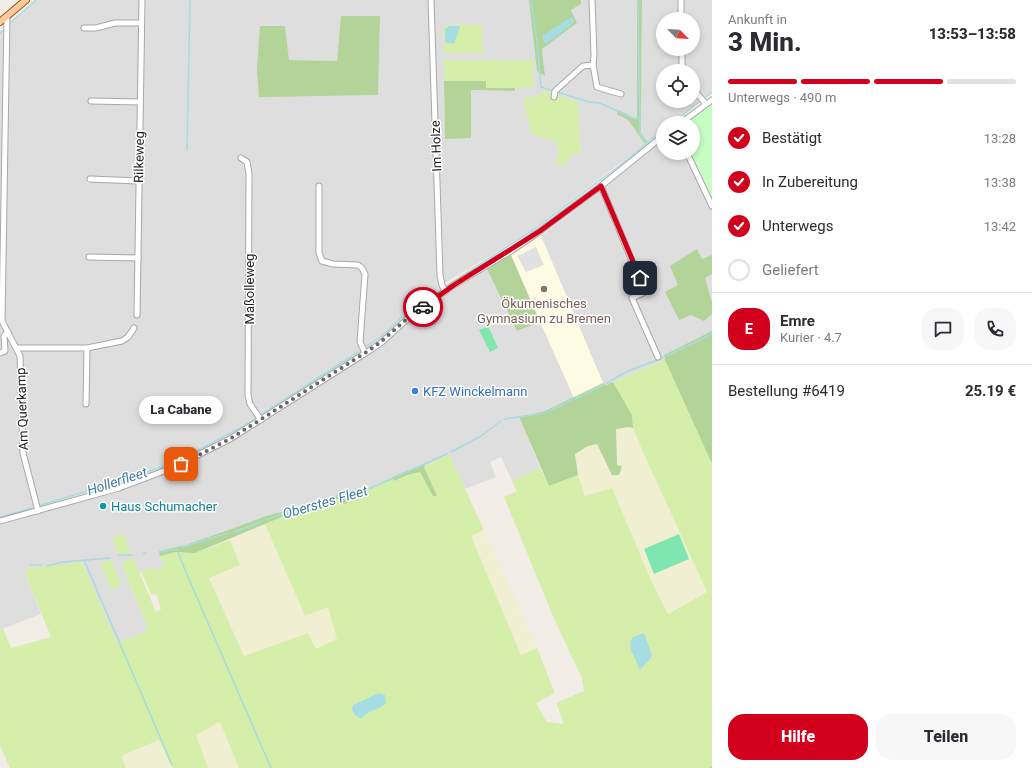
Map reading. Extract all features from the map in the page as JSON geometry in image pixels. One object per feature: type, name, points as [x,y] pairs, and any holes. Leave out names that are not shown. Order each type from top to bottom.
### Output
[{"type":"main road","points":[[0,22],[26,0]]},
{"type":"street","name":"Rilkeweg","points":[[137,314],[142,0]]},
{"type":"street","name":"Im Holze","points":[[431,0],[440,275],[444,288]]},
{"type":"street","points":[[592,0],[593,65],[597,87],[621,94]]},
{"type":"street","points":[[681,0],[682,12]]},
{"type":"street","name":"Am Querkamp","points":[[7,16],[2,321],[20,356],[23,453],[38,511]]},
{"type":"street","points":[[84,28],[96,28],[116,23],[141,23]]},
{"type":"street","points":[[554,97],[555,91],[583,66],[593,65]]},
{"type":"street","points":[[700,97],[706,104]]},
{"type":"street","points":[[690,116],[712,100]]},
{"type":"street","points":[[91,101],[140,102]]},
{"type":"street","points":[[0,521],[119,488],[172,468],[216,447],[261,420],[382,342],[444,288],[540,231],[601,186],[656,142]]},
{"type":"street","name":"Maßolleweg","points":[[242,158],[247,162],[249,174],[248,395],[250,404],[261,420]]},
{"type":"street","points":[[690,160],[712,206]]},
{"type":"street","points":[[90,179],[139,181]]},
{"type":"street","points":[[319,186],[319,253],[322,261],[333,264],[358,265],[362,268],[365,274],[360,342],[365,353]]},
{"type":"street","points":[[601,186],[645,292],[632,298],[658,357]]},
{"type":"street","points":[[89,257],[138,258]]},
{"type":"street","points":[[17,348],[87,348],[122,341],[128,337],[134,328]]},
{"type":"street","name":"Am Querkamp","points":[[0,353],[5,350],[4,336],[8,332]]},
{"type":"street","points":[[86,404],[87,348]]},
{"type":"shaded area","points":[[37,0],[529,0],[535,53],[545,76],[542,49],[577,23],[571,10],[581,4],[581,0],[637,0],[637,117],[635,118],[618,110],[628,120],[645,144],[537,226],[445,283],[450,292],[487,269],[517,331],[540,322],[574,398],[545,411],[519,417],[540,468],[512,481],[501,457],[490,462],[496,477],[465,489],[448,454],[426,466],[422,464],[363,491],[353,490],[301,507],[266,516],[185,545],[159,551],[165,566],[154,571],[152,567],[140,573],[133,558],[121,563],[148,628],[145,632],[117,643],[82,563],[29,568],[25,573],[41,614],[0,630],[0,32]],"holes":[[[285,26],[289,60],[337,61],[257,70]],[[444,61],[533,88],[515,88],[515,91],[470,90],[445,139]],[[542,94],[579,133],[581,152],[571,155],[559,153],[556,141],[523,100]]]},
{"type":"shaded area","points":[[642,0],[712,0],[712,92],[700,101],[700,64],[656,64],[656,108],[691,108],[681,116],[656,116],[656,136],[648,142],[641,133]]},
{"type":"shaded area","points":[[656,146],[656,160],[692,160],[712,199],[712,330],[664,355],[665,360],[606,385],[603,383],[541,236],[607,186]]},
{"type":"shaded area","name":"Ökumenisches Gymnasium zu Bremen","points":[[541,236],[603,383],[574,398],[511,255]]},
{"type":"shaded area","points":[[536,247],[544,265],[526,272],[517,256]]},
{"type":"shaded area","points":[[628,427],[633,428],[707,592],[668,614],[651,580],[612,488],[584,496],[577,469],[575,454],[588,446],[597,444],[612,475],[622,466],[617,465],[616,429]]},
{"type":"shaded area","points":[[265,524],[305,616],[328,606],[337,639],[316,650],[308,633],[244,656],[209,577],[240,565],[230,540]]},
{"type":"shaded area","points":[[484,530],[537,648],[521,655],[470,536]]},
{"type":"shaded area","points":[[220,722],[239,768],[208,768],[196,735]]},
{"type":"shaded area","points":[[159,740],[172,768],[126,768],[122,758],[125,754]]},
{"type":"green space","points":[[529,0],[581,0],[581,4],[571,10],[577,23],[542,49],[545,76],[537,71]]},
{"type":"green space","points":[[637,0],[642,0],[641,133],[648,142],[645,144],[628,120],[617,114],[618,110],[635,118],[637,117]]},
{"type":"green space","points":[[341,16],[380,16],[378,95],[259,97],[257,70],[260,26],[285,26],[289,60],[337,61]]},
{"type":"green space","points":[[443,25],[482,25],[483,53],[444,53]]},
{"type":"green space","points":[[444,60],[533,60],[533,88],[486,88],[486,81],[444,81]]},
{"type":"green space","points":[[444,81],[486,81],[486,88],[515,88],[515,91],[471,90],[471,138],[445,139]]},
{"type":"green space","points":[[543,90],[578,102],[581,153],[571,155],[565,166],[554,163],[559,153],[556,141],[532,135],[523,99],[542,94]]},
{"type":"green space","points":[[712,102],[712,199],[692,160],[700,160],[700,116],[694,116]]},
{"type":"green space","points":[[697,249],[702,259],[712,255],[712,274],[705,278],[712,302],[712,314],[704,321],[691,315],[679,320],[665,292],[678,285],[670,266]]},
{"type":"green space","points":[[511,255],[540,322],[517,331],[487,269]]},
{"type":"green space","points":[[488,326],[498,348],[490,352],[479,330]]},
{"type":"green space","points":[[712,330],[712,464],[664,355]]},
{"type":"green space","points":[[665,360],[712,464],[712,768],[239,768],[220,722],[196,735],[208,768],[172,768],[159,740],[125,754],[122,758],[126,768],[10,768],[0,746],[0,630],[3,628],[11,648],[51,637],[25,573],[29,568],[82,562],[117,643],[145,632],[148,628],[121,563],[133,557],[156,612],[161,609],[156,594],[152,595],[141,572],[153,567],[155,571],[165,566],[160,556],[176,552],[195,553],[230,540],[240,565],[209,578],[244,656],[308,633],[316,649],[337,639],[328,607],[305,616],[265,524],[325,502],[365,495],[363,491],[381,484],[392,477],[394,481],[420,471],[433,496],[437,496],[424,467],[449,454],[484,530],[471,536],[521,655],[537,648],[554,691],[553,694],[536,703],[547,722],[564,724],[556,703],[584,691],[582,678],[555,621],[504,497],[517,491],[512,481],[540,468],[549,486],[578,475],[585,496],[612,488],[651,580],[668,614],[707,592],[643,452],[633,428],[632,415],[613,382]]},
{"type":"green space","points":[[613,382],[632,415],[633,428],[628,427],[616,429],[617,465],[622,466],[619,475],[612,475],[597,444],[588,446],[575,454],[578,475],[549,486],[519,417],[545,411],[603,383],[606,385]]},
{"type":"green space","points":[[423,464],[426,466],[424,467],[437,496],[433,496],[420,472],[407,475],[394,481],[392,477]]},
{"type":"green space","points":[[353,490],[363,491],[365,495],[345,504],[338,499],[316,505],[284,516],[195,553],[176,552],[160,556],[159,551],[185,545],[266,516],[301,507]]},
{"type":"green space","points":[[123,533],[131,553],[118,554],[112,538]]},
{"type":"green space","points":[[679,534],[689,559],[654,574],[644,549]]},
{"type":"green space","points":[[111,560],[121,583],[111,590],[100,563]]},
{"type":"water","points":[[573,16],[574,22],[545,44],[542,36]]},
{"type":"water","points":[[449,26],[460,27],[454,44],[445,42],[445,29]]},
{"type":"water","points":[[644,633],[652,655],[640,670],[631,650],[630,642],[633,637]]},
{"type":"water","points":[[379,693],[385,695],[386,703],[383,706],[362,718],[359,718],[354,714],[352,709],[353,705]]},
{"type":"waterway","points":[[9,24],[36,0]]},
{"type":"waterway","points":[[187,150],[190,0]]},
{"type":"waterway","points":[[531,0],[537,41],[541,87],[589,102],[600,103],[635,119],[639,118]]},
{"type":"waterway","points":[[638,0],[640,134],[647,143]]},
{"type":"waterway","points":[[0,33],[5,29]]},
{"type":"waterway","name":"Hollerfleet","points":[[706,97],[712,92]]},
{"type":"waterway","name":"Hollerfleet","points":[[682,116],[692,108]]},
{"type":"waterway","name":"Hollerfleet","points":[[367,346],[383,335],[408,311],[533,230],[619,166],[656,136]]},
{"type":"waterway","name":"Oberstes Fleet","points":[[662,358],[706,337],[712,332]]},
{"type":"waterway","name":"Hollerfleet","points":[[262,414],[358,352]]},
{"type":"waterway","name":"Oberstes Fleet","points":[[607,383],[626,372],[657,360]]},
{"type":"waterway","name":"Oberstes Fleet","points":[[504,419],[545,413],[603,385]]},
{"type":"waterway","name":"Hollerfleet","points":[[41,505],[127,479],[173,463],[255,419]]},
{"type":"waterway","name":"Oberstes Fleet","points":[[451,452],[481,436],[501,421]]},
{"type":"waterway","name":"Oberstes Fleet","points":[[267,519],[352,491],[362,492],[447,454]]},
{"type":"waterway","name":"Hollerfleet","points":[[0,517],[32,508]]},
{"type":"waterway","name":"Oberstes Fleet","points":[[234,532],[263,521]]},
{"type":"waterway","name":"Oberstes Fleet","points":[[182,547],[228,533]]},
{"type":"waterway","name":"Oberstes Fleet","points":[[160,552],[176,549]]},
{"type":"waterway","points":[[177,549],[271,768]]},
{"type":"waterway","name":"Oberstes Fleet","points":[[119,555],[132,555]]},
{"type":"waterway","name":"Oberstes Fleet","points":[[47,566],[63,562],[110,558]]},
{"type":"waterway","points":[[84,560],[172,765]]},
{"type":"waterway","name":"Oberstes Fleet","points":[[30,565],[41,565]]},
{"type":"way so far","points":[[181,464],[216,447],[265,418],[382,342],[403,322],[423,307]]},
{"type":"place","name":"Ökumenisches Gymnasium zu Bremen","points":[[544,289]]},
{"type":"place","name":"KFZ Winckelmann","points":[[415,391]]},
{"type":"place","name":"La Cabane","points":[[181,464]]},
{"type":"place","name":"Haus Schumacher","points":[[103,506]]},
{"type":"route","points":[[423,307],[454,285],[511,251],[601,186],[640,278]]}]
